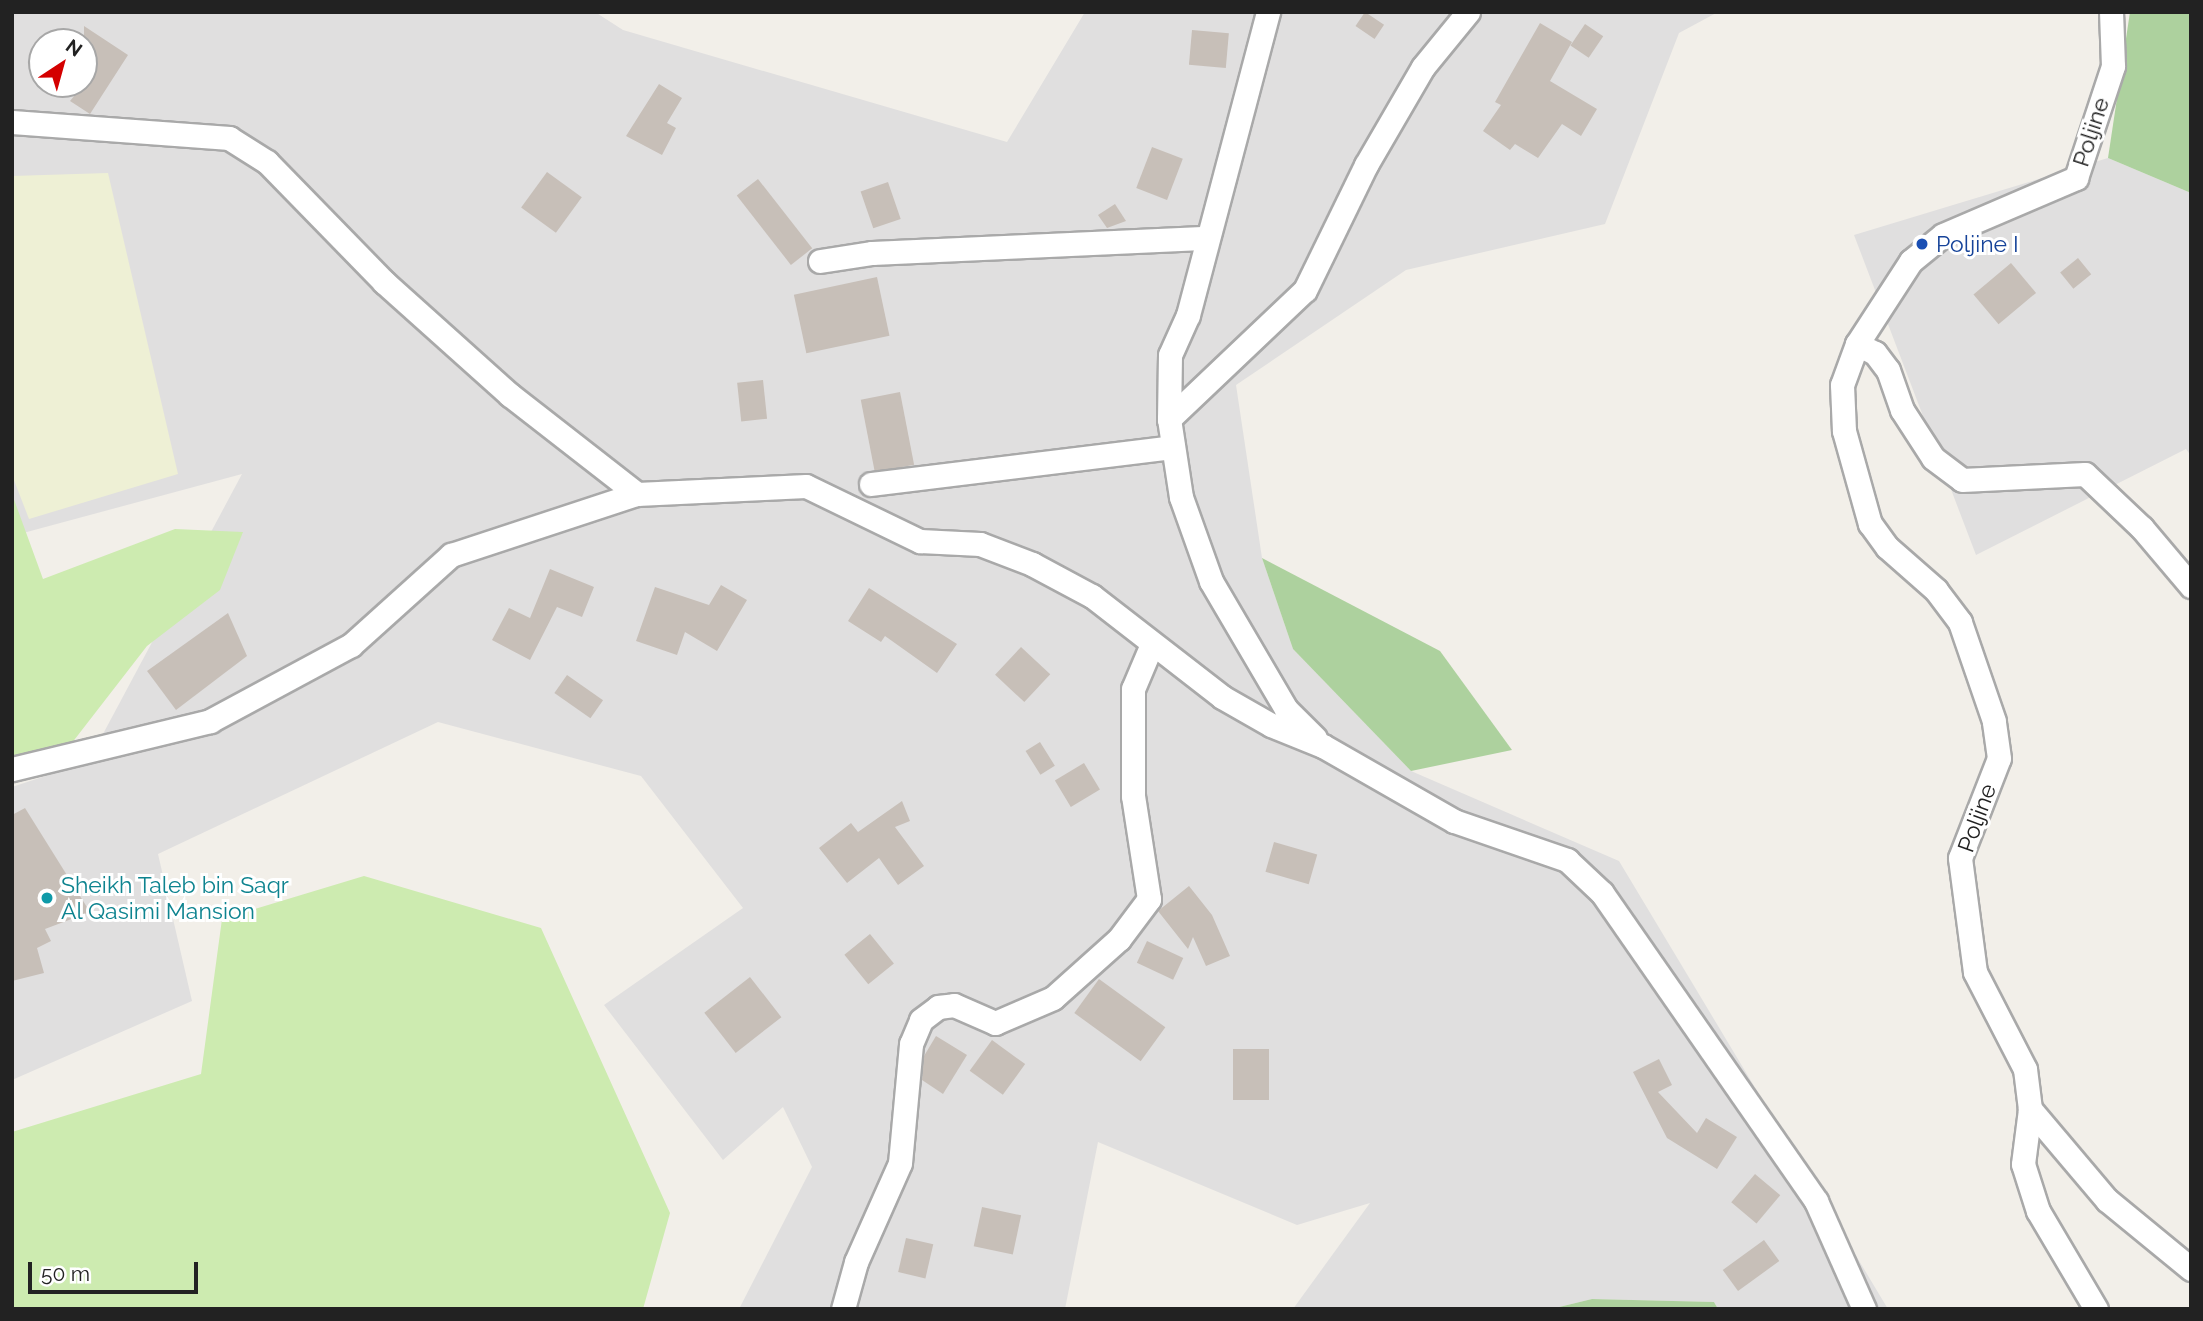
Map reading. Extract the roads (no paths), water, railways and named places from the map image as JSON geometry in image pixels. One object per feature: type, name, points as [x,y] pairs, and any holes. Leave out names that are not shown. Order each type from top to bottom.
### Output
[{"type":"street","points":[[1268,12],[1188,314],[1170,355],[1169,419],[1181,497],[1211,581],[1286,709],[1324,746]]},
{"type":"street","points":[[1169,419],[1305,289],[1372,154],[1423,67],[1468,12]]},
{"type":"street","name":"Poljine","points":[[2096,1309],[2035,1199],[2023,1164],[2030,1109],[2025,1069],[1975,972],[1962,896],[1960,858],[1999,758],[1994,721],[1960,622],[1936,590],[1887,547],[1870,524],[1844,431],[1842,386],[1857,344],[1892,281],[1943,235],[2076,178],[2113,66],[2111,12]]},
{"type":"street","points":[[12,122],[229,138],[267,162],[384,282],[510,395],[637,494]]},
{"type":"street","points":[[820,261],[872,253],[1208,238]]},
{"type":"street","points":[[1857,344],[1875,353],[1888,370],[1902,410],[1933,458],[1962,480],[2085,474],[2142,528],[2191,586]]},
{"type":"street","points":[[871,484],[1173,447]]},
{"type":"street","points":[[12,769],[210,721],[351,645],[451,555],[637,494],[806,486],[920,541],[980,544],[1032,564],[1092,596],[1222,697],[1324,746],[1454,821],[1567,860],[1601,893],[1816,1201],[1864,1309]]},
{"type":"street","points":[[843,1309],[856,1262],[900,1163],[911,1044],[921,1020],[938,1007],[954,1005],[995,1023],[1053,998],[1119,939],[1149,899],[1133,796],[1133,689],[1152,644]]},
{"type":"street","points":[[2030,1109],[2107,1200],[2191,1269]]},
{"type":"place","name":"Poljine I","points":[[1922,244]]},
{"type":"place","name":"Sheikh Taleb bin Saqr Al Qasimi Mansion","points":[[47,898]]}]
